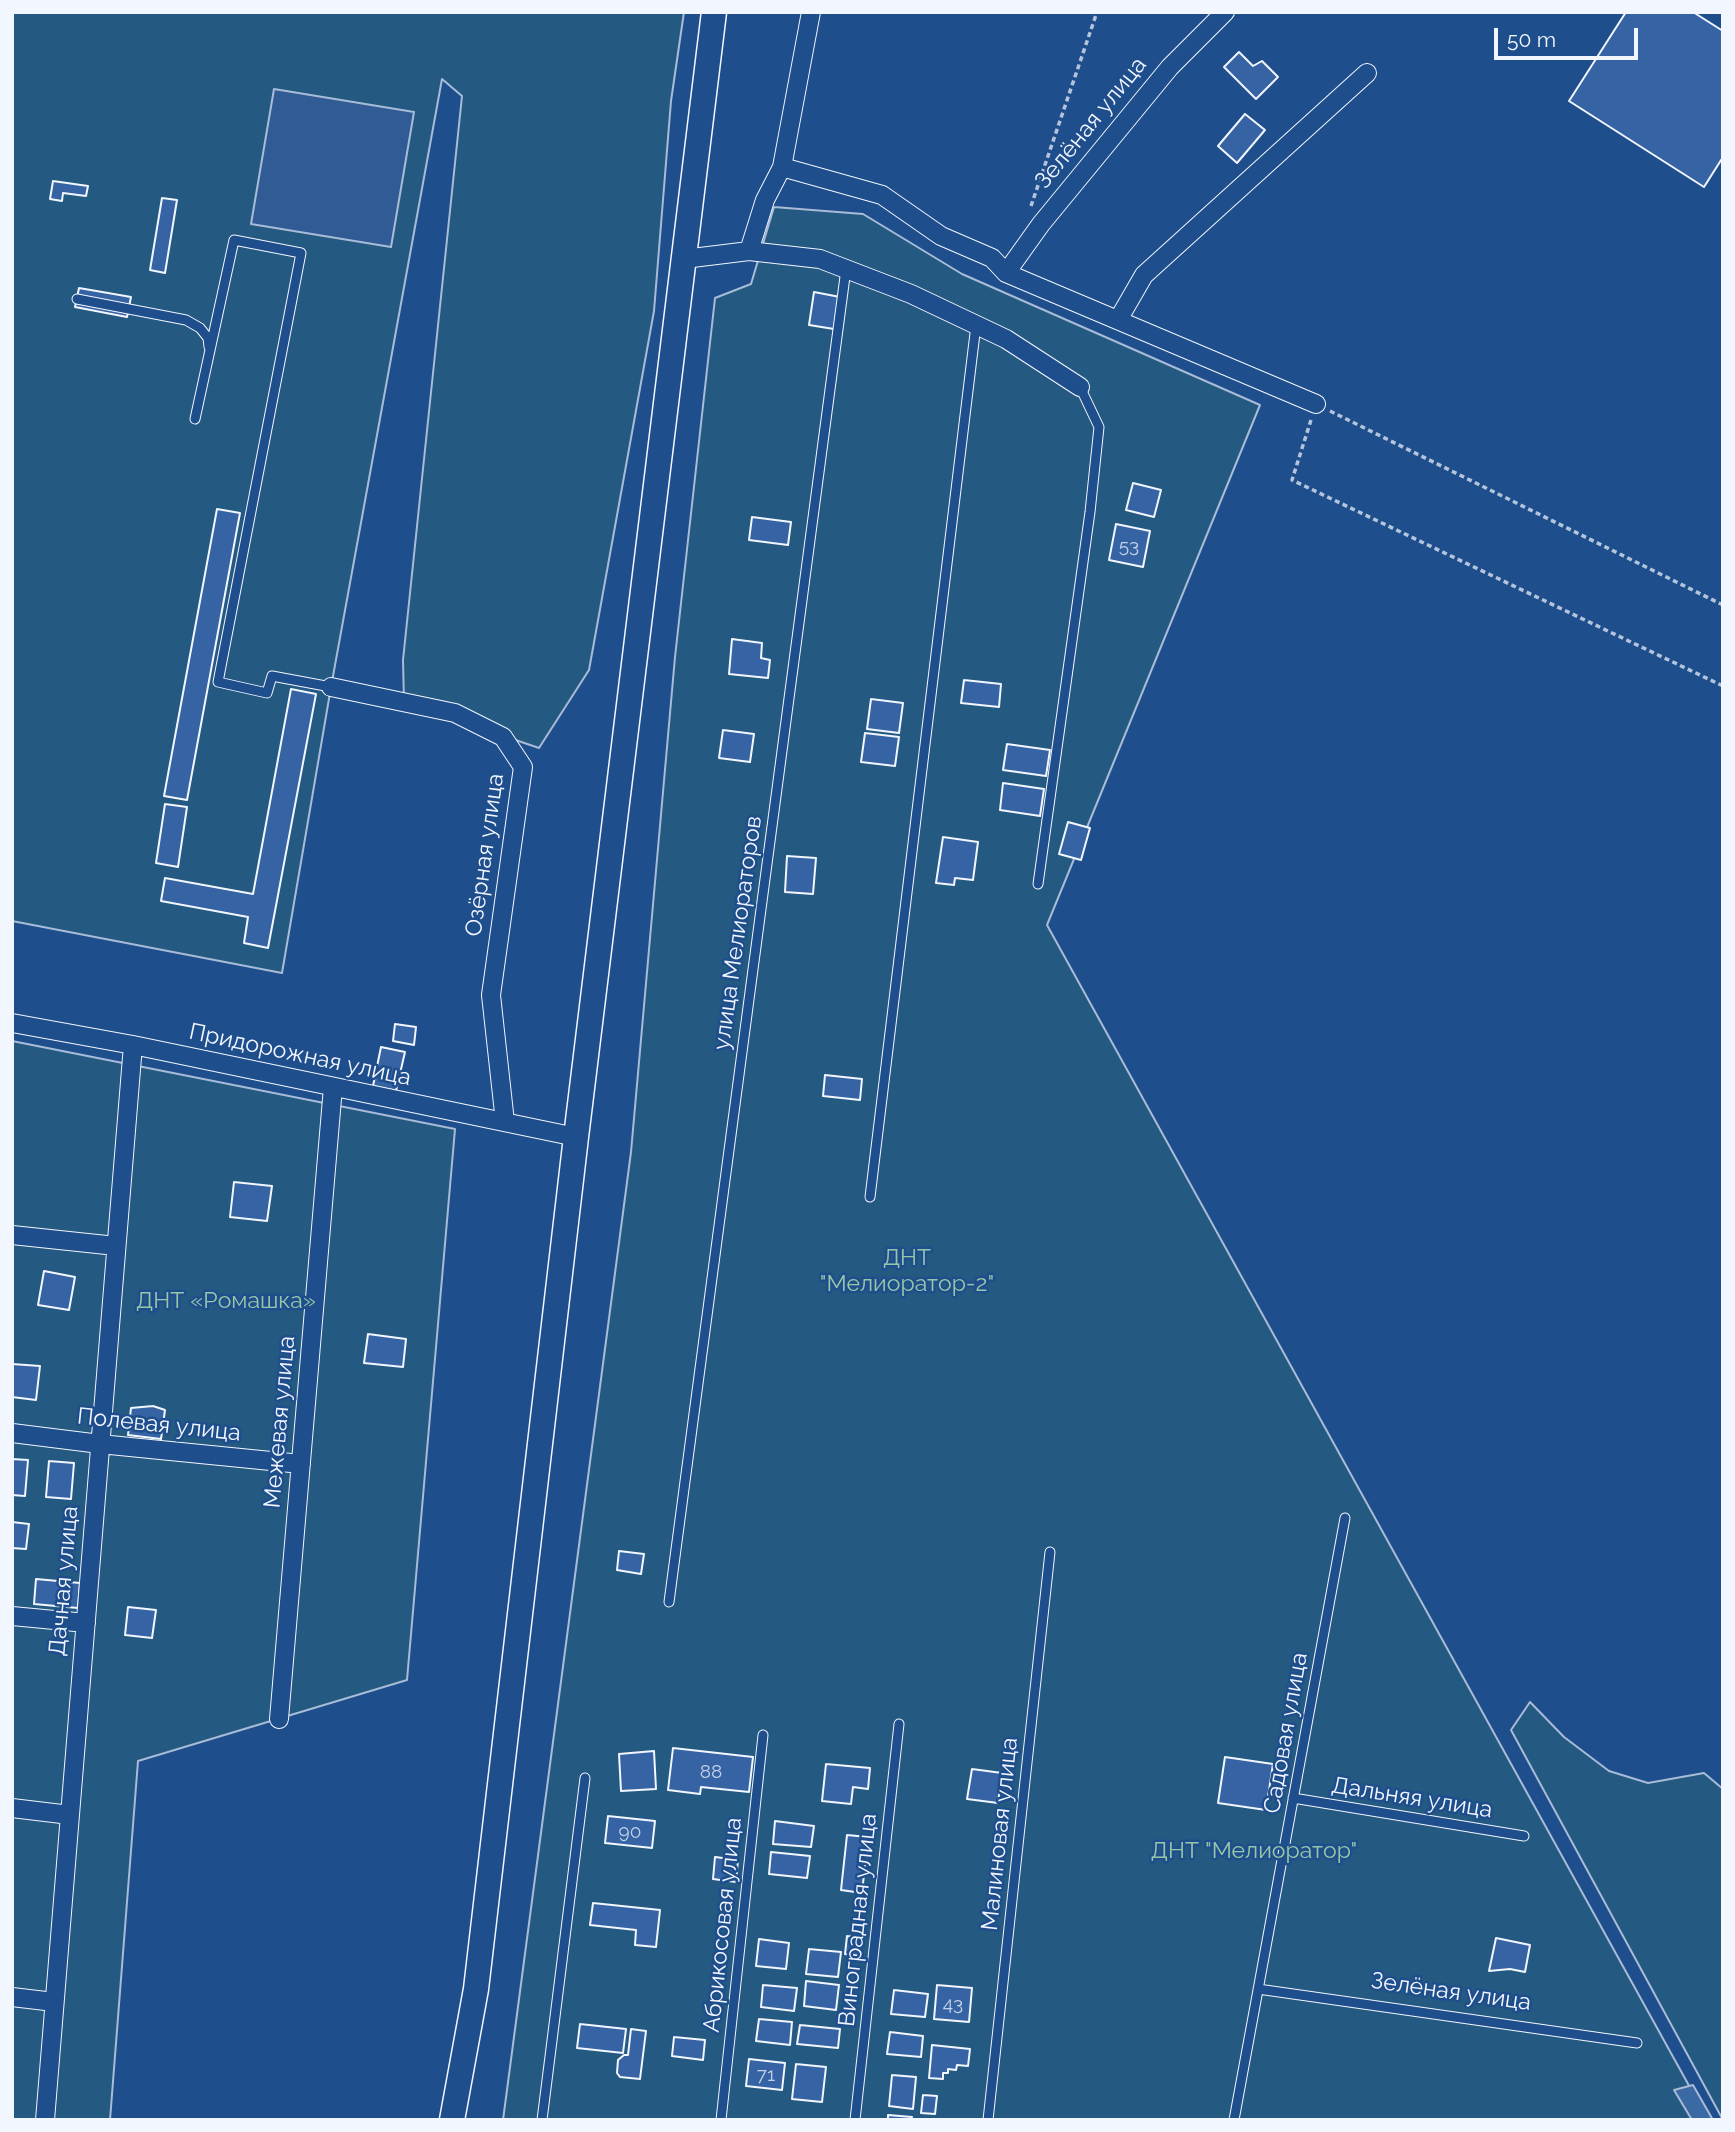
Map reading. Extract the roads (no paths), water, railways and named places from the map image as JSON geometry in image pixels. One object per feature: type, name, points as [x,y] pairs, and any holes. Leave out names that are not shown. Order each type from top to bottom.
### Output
[{"type":"main road","points":[[453,2120],[476,1989],[576,1137],[714,12]]},
{"type":"street","points":[[749,251],[765,200],[782,167],[811,12]]},
{"type":"street","name":"Зелёная улица","points":[[1006,273],[1041,224],[1170,67],[1224,12]]},
{"type":"street","points":[[1118,320],[1144,275],[1367,73]]},
{"type":"street","points":[[782,167],[882,195],[941,236],[992,258],[1006,273],[1316,404]]},
{"type":"street","points":[[684,259],[749,251],[820,259],[911,294],[1006,339],[1080,387]]},
{"type":"street","name":"Озёрная улица","points":[[331,687],[455,713],[503,737],[523,767],[491,995],[505,1122]]},
{"type":"street","name":"Придорожная улица","points":[[12,1023],[133,1045],[576,1137]]},
{"type":"street","name":"Дачная улица","points":[[45,2120],[133,1045]]},
{"type":"street","name":"Межевая улица","points":[[279,1719],[333,1087]]},
{"type":"street","points":[[12,1235],[117,1246]]},
{"type":"street","name":"Полевая улица","points":[[12,1433],[301,1464]]},
{"type":"street","points":[[12,1616],[86,1623]]},
{"type":"street","points":[[12,1808],[70,1815]]},
{"type":"street","points":[[12,1997],[54,2002]]},
{"type":"lane","points":[[195,419],[234,240],[301,253],[218,682],[267,693],[272,676],[331,687]]},
{"type":"lane","name":"улица Мелиораторов","points":[[669,1602],[846,269]]},
{"type":"lane","points":[[77,299],[186,320],[200,328],[208,338],[209,356]]},
{"type":"lane","points":[[870,1197],[976,325]]},
{"type":"lane","points":[[1038,884],[1090,512],[1099,427],[1080,387]]},
{"type":"lane","name":"Садовая улица","points":[[1234,2120],[1345,1518]]},
{"type":"lane","name":"Малиновая улица","points":[[988,2120],[1050,1552]]},
{"type":"lane","name":"Виноградная улица","points":[[855,2120],[899,1724]]},
{"type":"lane","name":"Абрикосовая улица","points":[[722,2120],[763,1735]]},
{"type":"lane","points":[[542,2120],[585,1778]]},
{"type":"lane","name":"Дальняя улица","points":[[1293,1798],[1524,1836]]},
{"type":"lane","name":"Зелёная улица","points":[[1258,1989],[1637,2043]]},
{"type":"park label","name":"ДНТ \"Мелиоратор-2\"","points":[[907,1271]]},
{"type":"park label","name":"ДНТ «Ромашка»","points":[[226,1301]]},
{"type":"park label","name":"ДНТ \"Мелиоратор\"","points":[[1254,1851]]}]
